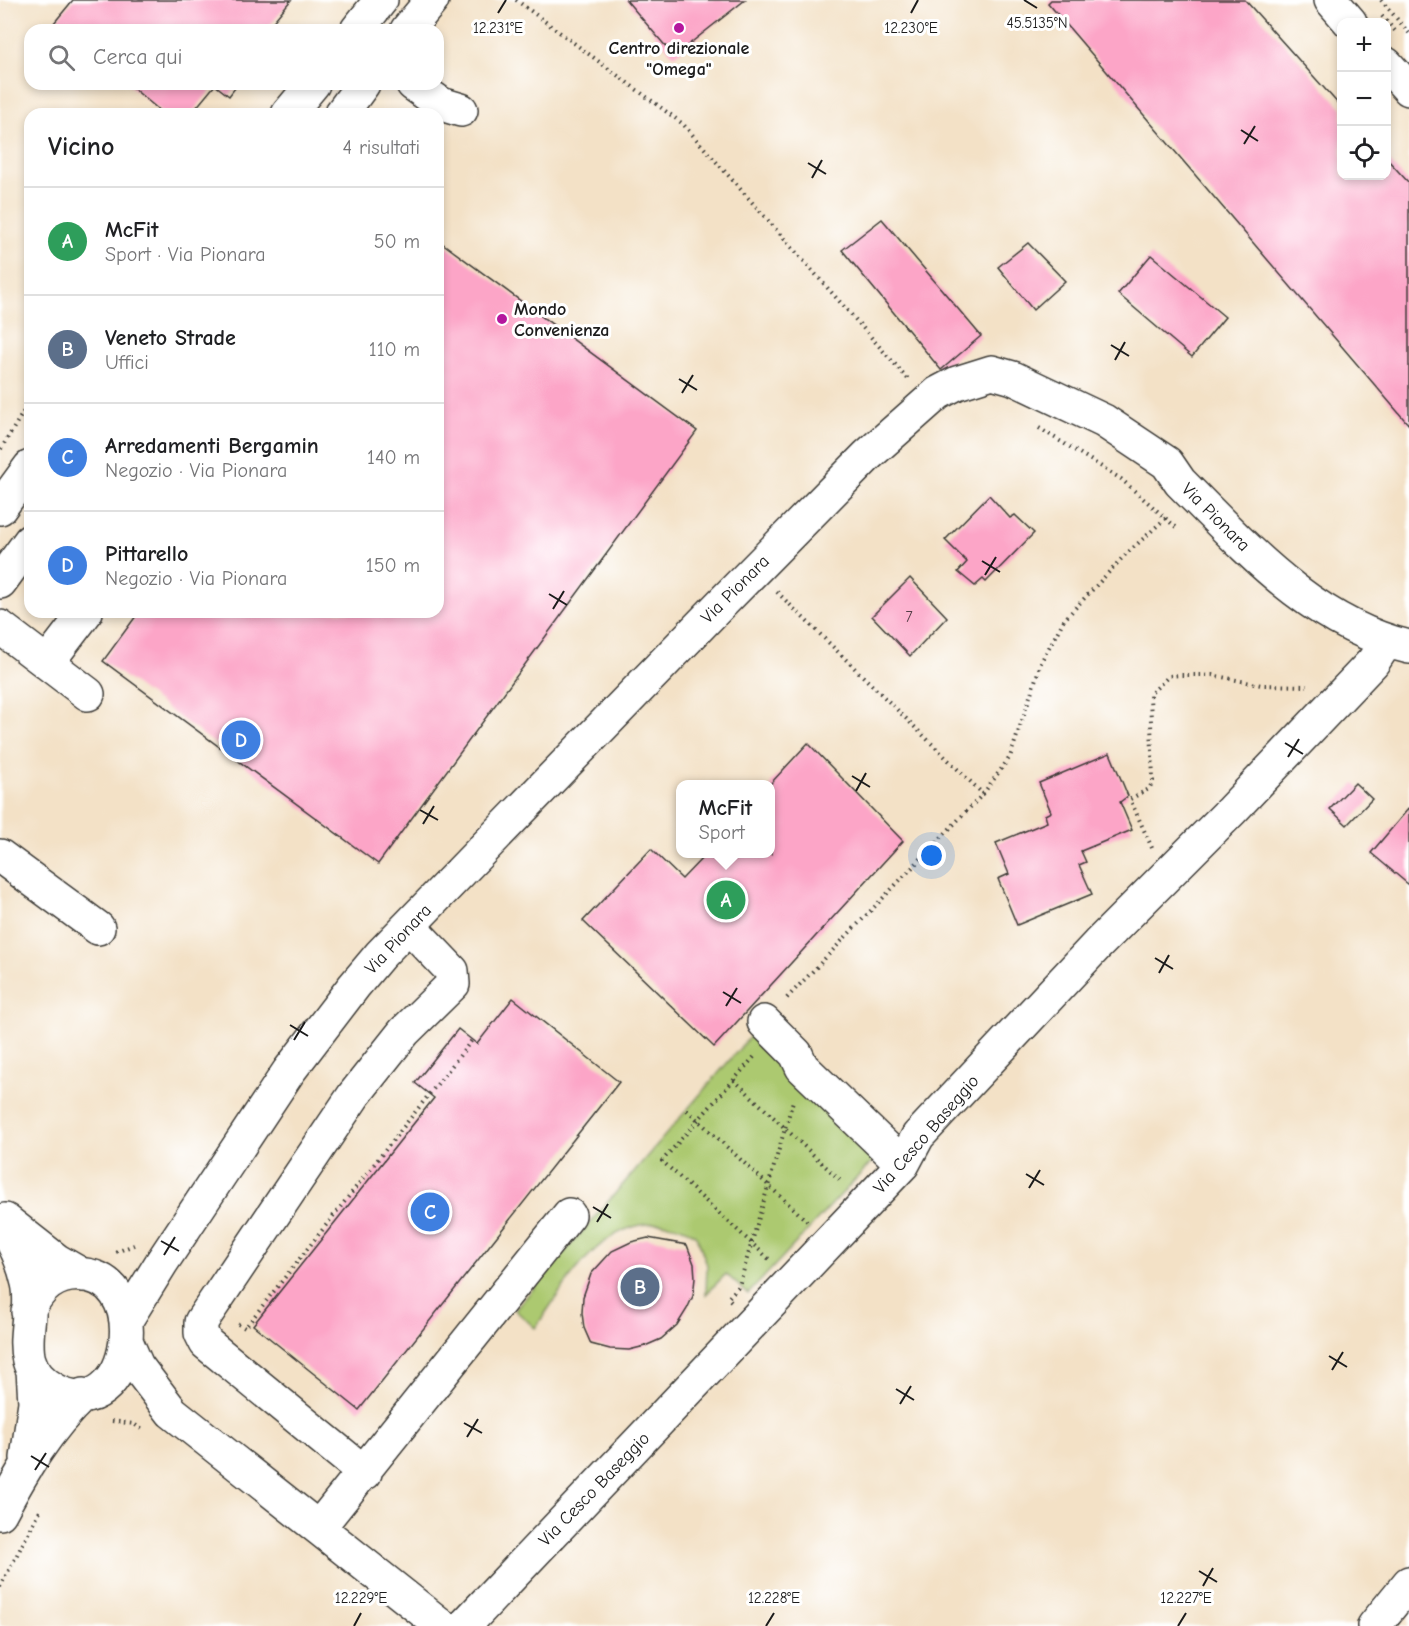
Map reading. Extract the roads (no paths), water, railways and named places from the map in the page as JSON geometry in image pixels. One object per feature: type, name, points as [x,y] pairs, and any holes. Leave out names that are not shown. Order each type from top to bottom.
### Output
[{"type":"street","points":[[362,24],[381,0]]},
{"type":"street","points":[[411,24],[432,0]]},
{"type":"street","points":[[1331,0],[1363,15]]},
{"type":"street","points":[[1394,52],[1409,89]]},
{"type":"street","points":[[293,108],[308,90]]},
{"type":"street","points":[[345,108],[359,90]]},
{"type":"street","points":[[421,90],[441,104],[461,110]]},
{"type":"street","name":"Via Pionara","points":[[126,1331],[183,1230],[289,1071],[354,986],[409,926],[868,455],[929,401],[957,383],[992,372],[1013,378],[1104,421],[1167,463],[1180,482],[1281,579],[1354,627],[1398,645]]},
{"type":"street","points":[[0,508],[24,475]]},
{"type":"street","points":[[0,582],[24,549]]},
{"type":"street","points":[[47,663],[81,618]]},
{"type":"street","points":[[0,627],[88,694]]},
{"type":"street","name":"Via Cesco Baseggio","points":[[464,1626],[903,1164],[918,1136],[1098,944],[1171,872],[1373,662],[1398,645]]},
{"type":"street","points":[[0,856],[98,928]]},
{"type":"street","points":[[365,1473],[206,1343],[201,1333],[201,1322],[354,1095],[405,1032],[453,984],[452,971],[409,926]]},
{"type":"street","points":[[764,1022],[796,1054],[802,1067],[903,1164]]},
{"type":"street","points":[[319,1527],[365,1473],[569,1215]]},
{"type":"street","points":[[0,1219],[62,1264],[104,1284],[119,1298],[137,1366],[162,1424]]},
{"type":"street","points":[[0,1219],[13,1240],[29,1283],[27,1353],[33,1370],[35,1402],[27,1443],[26,1462]]},
{"type":"street","name":"Via Pionara","points":[[88,1277],[108,1281],[134,1275],[158,1258],[183,1230]]},
{"type":"street","points":[[28,1312],[33,1301],[47,1285],[58,1278],[88,1277]]},
{"type":"street","points":[[0,1513],[26,1462],[47,1434],[90,1392],[119,1371],[124,1360],[126,1331]]},
{"type":"street","points":[[33,1370],[47,1385],[58,1391],[90,1392],[162,1424],[319,1527],[442,1626]]},
{"type":"street","points":[[1374,1626],[1409,1583]]},
{"type":"place","name":"Centro direzionale \"Omega\"","points":[[679,28]]},
{"type":"place","name":"Mondo Convenienza","points":[[502,319]]},
{"type":"place","name":"Pittarello","points":[[241,740]]},
{"type":"place","name":"McFit","points":[[726,900]]},
{"type":"place","name":"Arredamenti Bergamin","points":[[430,1212]]},
{"type":"place","name":"Veneto Strade","points":[[640,1287]]}]
